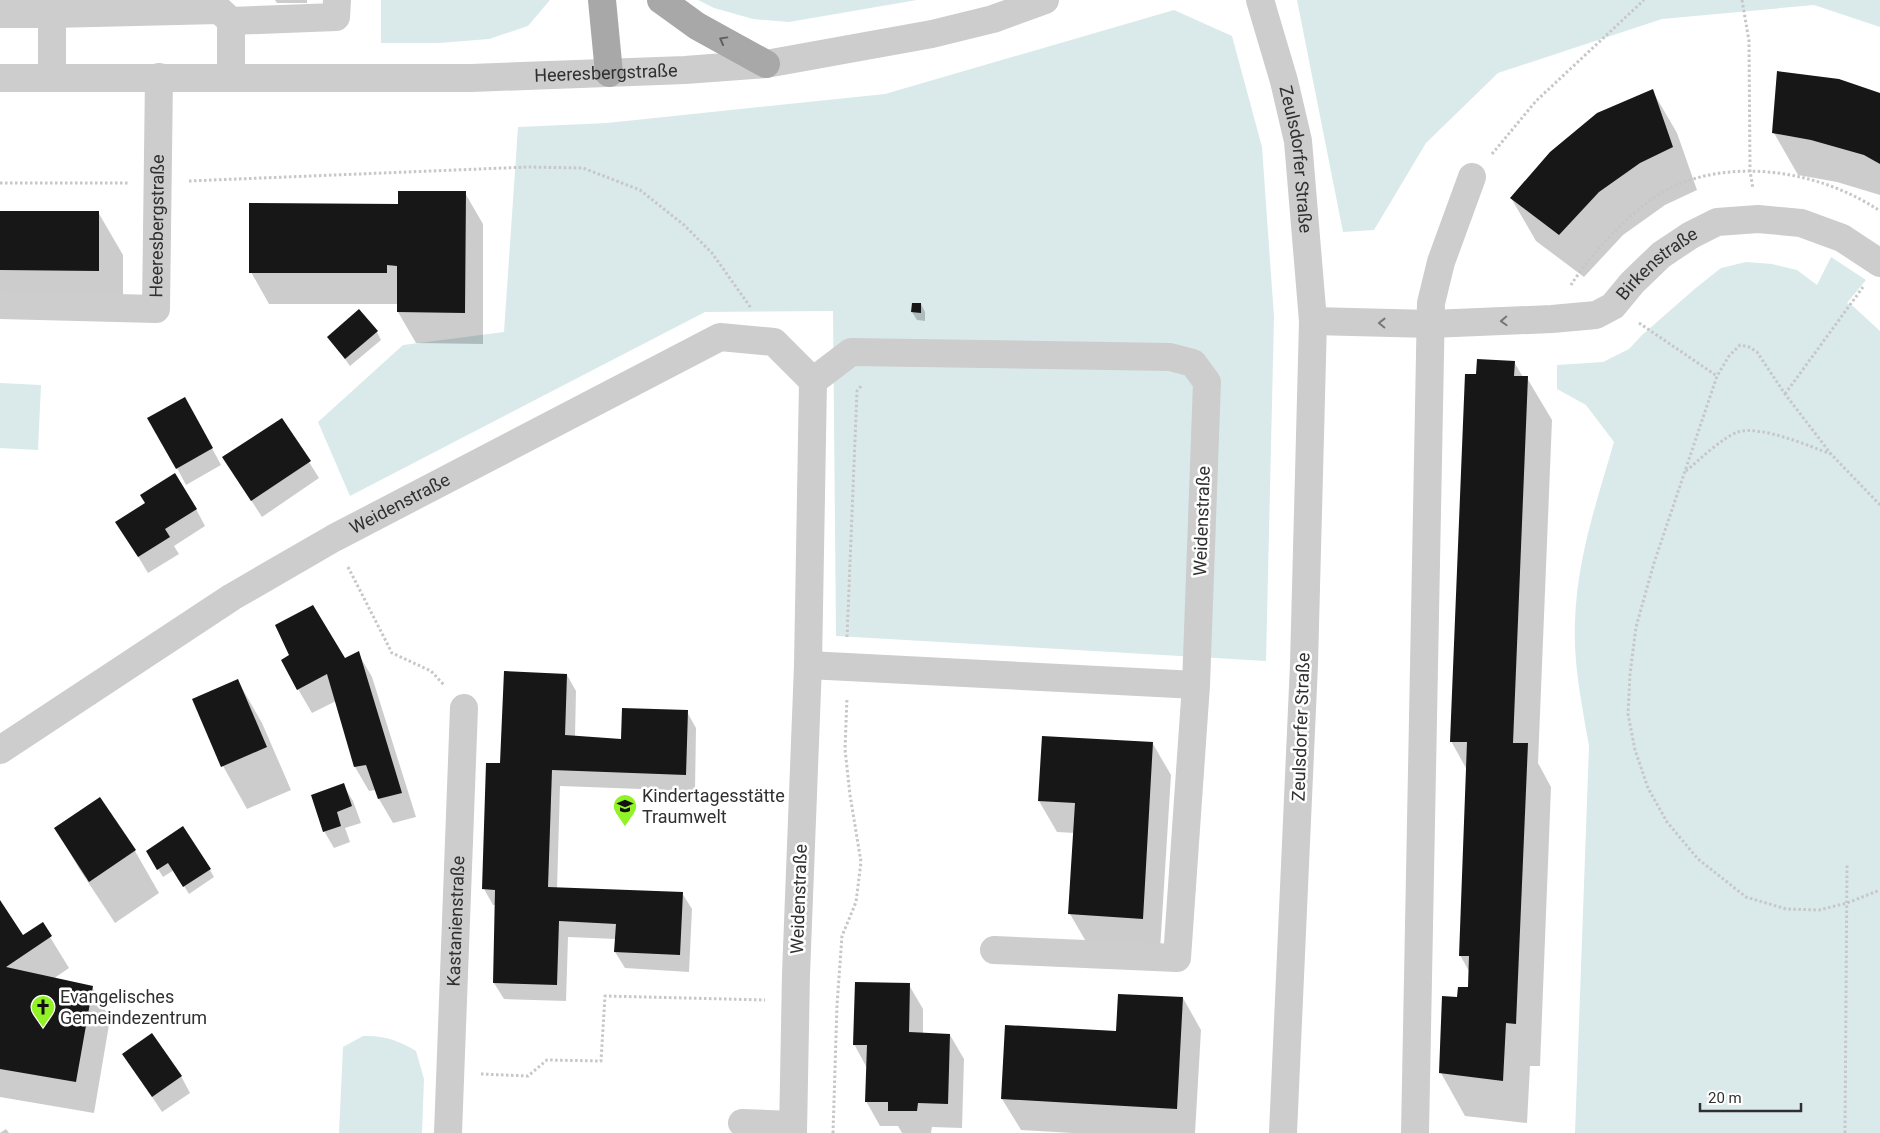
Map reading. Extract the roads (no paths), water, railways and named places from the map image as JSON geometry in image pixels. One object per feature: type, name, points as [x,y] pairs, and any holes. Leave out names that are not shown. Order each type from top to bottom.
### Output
[{"type":"main road","points":[[602,0],[609,73]]},
{"type":"main road","points":[[661,0],[697,26],[766,64]]},
{"type":"street","points":[[0,14],[223,10],[336,17],[337,0]]},
{"type":"street","name":"Heeresbergstraße","points":[[0,78],[471,78],[609,73],[766,64],[932,34],[993,18],[1045,0]]},
{"type":"street","points":[[1239,0],[1263,10]]},
{"type":"street","points":[[223,10],[231,78]]},
{"type":"street","name":"Zeulsdorfer Straße","points":[[1263,10],[1284,81],[1298,141],[1313,321],[1304,664],[1283,1133]]},
{"type":"street","points":[[52,14],[52,78]]},
{"type":"street","name":"Heeresbergstraße","points":[[0,305],[156,309],[159,78]]},
{"type":"street","points":[[1415,1133],[1431,303],[1441,262],[1472,177]]},
{"type":"street","name":"Birkenstraße","points":[[1431,324],[1552,319],[1596,315],[1613,306],[1632,283],[1662,255],[1691,235],[1718,222],[1758,219],[1801,223],[1842,238],[1880,262]]},
{"type":"street","points":[[1313,321],[1431,324]]},
{"type":"street","name":"Weidenstraße","points":[[0,750],[232,597],[334,538],[720,337],[774,342],[813,381],[808,665],[792,1129]]},
{"type":"street","name":"Weidenstraße","points":[[813,381],[852,352],[1170,357],[1193,363],[1206,382],[1196,685],[1177,958],[994,950]]},
{"type":"street","points":[[808,665],[1196,685]]},
{"type":"street","name":"Kastanienstraße","points":[[448,1133],[464,708]]},
{"type":"street","points":[[742,1123],[792,1129]]},
{"type":"place","name":"Kindertagesstätte Traumwelt","points":[[625,827]]},
{"type":"place","name":"Evangelisches Gemeindezentrum","points":[[43,1028]]}]
